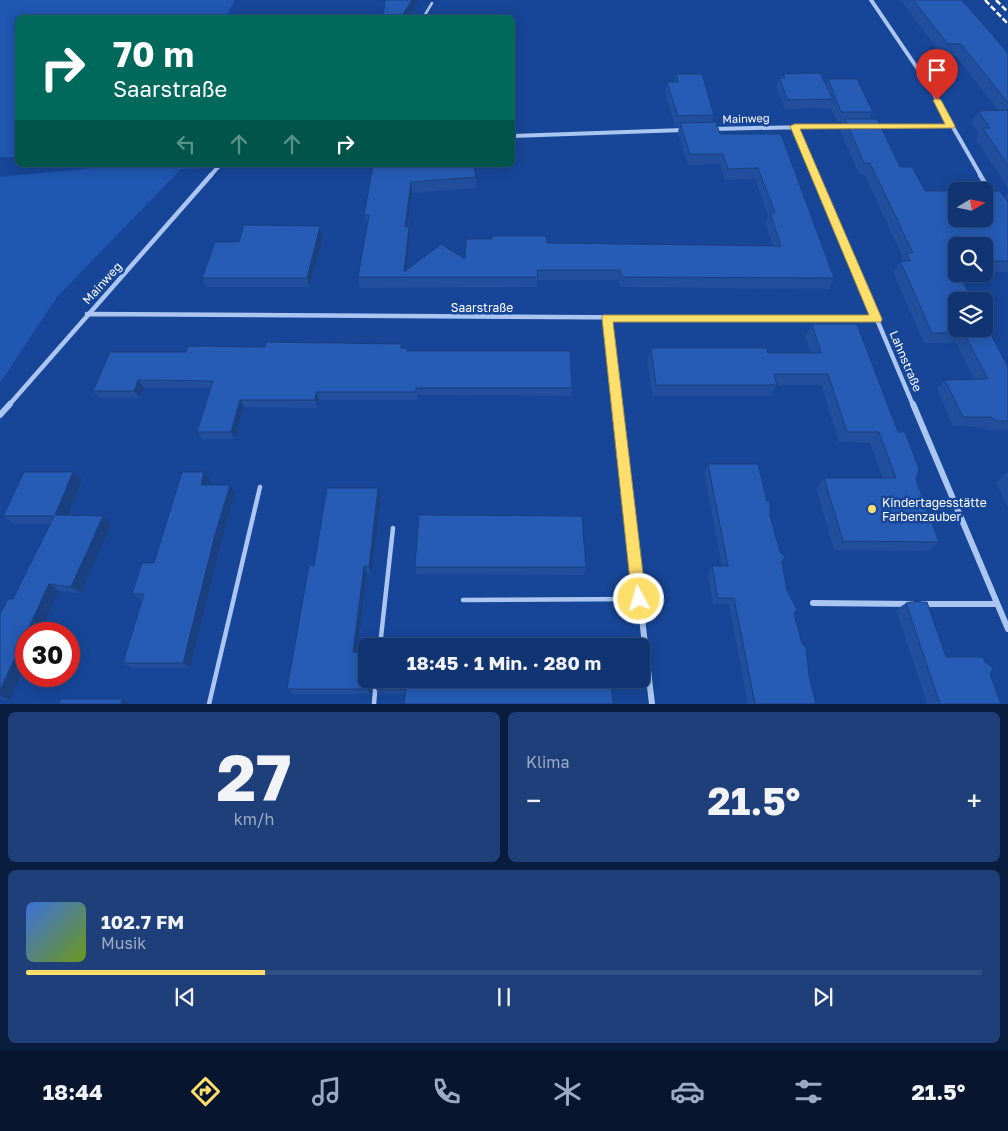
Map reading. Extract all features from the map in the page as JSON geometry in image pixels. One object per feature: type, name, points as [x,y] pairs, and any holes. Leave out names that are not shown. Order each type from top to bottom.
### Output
[{"type":"street","points":[[871,0],[930,87],[951,126],[998,203]]},
{"type":"street","name":"Mainweg","points":[[707,130],[795,126],[853,126]]},
{"type":"street","name":"Lahnstraße","points":[[795,126],[1008,629]]},
{"type":"street","points":[[873,126],[951,126]]},
{"type":"street","points":[[515,136],[688,130]]},
{"type":"street","name":"Mainweg","points":[[0,415],[218,167]]},
{"type":"street","name":"Saarstraße","points":[[87,314],[877,319]]},
{"type":"street","points":[[607,318],[652,704]]},
{"type":"street","points":[[813,603],[997,604]]},
{"type":"lane","points":[[425,15],[432,3]]},
{"type":"lane","points":[[209,704],[260,487]]},
{"type":"lane","points":[[381,638],[393,528]]},
{"type":"lane","points":[[463,600],[639,599]]},
{"type":"lane","points":[[374,704],[375,688]]},
{"type":"shaded area","points":[[0,0],[235,0],[227,15],[15,15],[15,157],[0,157]]},
{"type":"shaded area","points":[[105,167],[204,167],[181,169],[57,297],[0,383],[0,177]]},
{"type":"building","points":[[385,0],[412,0],[403,15],[383,15]]},
{"type":"building","points":[[913,0],[962,0],[1008,53],[1008,103],[961,44],[948,44]]},
{"type":"building","points":[[820,73],[833,99],[788,100],[779,78],[785,78],[783,74]]},
{"type":"building","points":[[676,74],[702,74],[714,115],[678,116],[667,82],[678,82]]},
{"type":"building","points":[[828,79],[857,79],[873,112],[841,112]]},
{"type":"building","points":[[1008,110],[1008,166],[983,128],[990,128],[978,111]]},
{"type":"building","points":[[845,119],[877,119],[900,167],[912,167],[925,191],[948,191],[948,228],[992,228],[993,191],[1000,191],[1008,202],[1008,261],[993,261],[993,237],[948,237],[948,282],[963,282],[968,292],[948,292],[948,333],[932,333],[900,261],[910,261],[906,253],[913,253],[870,163],[864,163]]},
{"type":"building","points":[[716,122],[720,134],[781,134],[834,278],[622,277],[620,270],[537,270],[538,277],[358,277],[369,215],[364,215],[373,167],[474,167],[476,177],[411,182],[405,227],[409,227],[404,272],[441,244],[465,259],[466,239],[492,239],[492,236],[546,236],[547,243],[781,246],[770,213],[775,213],[758,168],[728,169],[723,154],[690,154],[680,123]]},
{"type":"building","points":[[244,225],[320,226],[307,278],[202,278],[215,242],[239,242]]},
{"type":"building","points":[[812,324],[857,324],[898,432],[905,432],[919,469],[916,480],[939,542],[843,541],[824,478],[896,478],[879,432],[847,432],[828,374],[774,374],[777,385],[656,385],[651,348],[766,348],[768,353],[821,353]]},
{"type":"building","points":[[966,337],[992,337],[1008,367],[1008,421],[997,421],[991,417],[963,417],[945,380],[988,379]]},
{"type":"building","points":[[267,342],[401,344],[401,348],[407,348],[407,351],[570,351],[572,388],[416,388],[416,392],[316,392],[315,400],[240,400],[231,432],[197,432],[213,381],[138,380],[134,391],[93,391],[110,352],[186,352],[188,346],[265,347]]},
{"type":"building","points":[[708,464],[758,464],[767,501],[770,503],[770,516],[780,552],[785,557],[782,562],[787,590],[797,610],[794,613],[802,644],[806,647],[809,676],[816,704],[755,704],[734,598],[718,598],[712,566],[728,566]]},
{"type":"building","points":[[24,472],[73,472],[55,515],[103,516],[71,587],[49,584],[31,622],[15,622],[15,658],[0,690],[0,614],[8,599],[13,599],[54,516],[3,516]]},
{"type":"building","points":[[182,472],[204,472],[201,485],[230,485],[215,535],[183,663],[123,663],[144,594],[132,594],[142,563],[154,563]]},
{"type":"building","points":[[327,488],[378,488],[369,567],[364,566],[353,652],[358,652],[358,688],[367,689],[287,689],[309,565],[314,566]]},
{"type":"building","points":[[419,515],[582,516],[586,567],[415,567]]},
{"type":"building","points":[[927,602],[946,657],[983,657],[985,662],[993,668],[990,674],[1001,704],[940,704],[906,603]]},
{"type":"building","points":[[612,688],[613,704],[404,704],[406,689],[376,689]]},
{"type":"building","points":[[61,699],[122,699],[121,704],[59,704]]},
{"type":"railway","points":[[985,0],[1008,24]]},
{"type":"railway","points":[[996,0],[1008,12]]},
{"type":"place","name":"Kindertagesstätte Farbenzauber","points":[[872,509]]},
{"type":"route","points":[[639,599],[607,318],[877,319],[795,126],[951,126],[937,100]]}]
